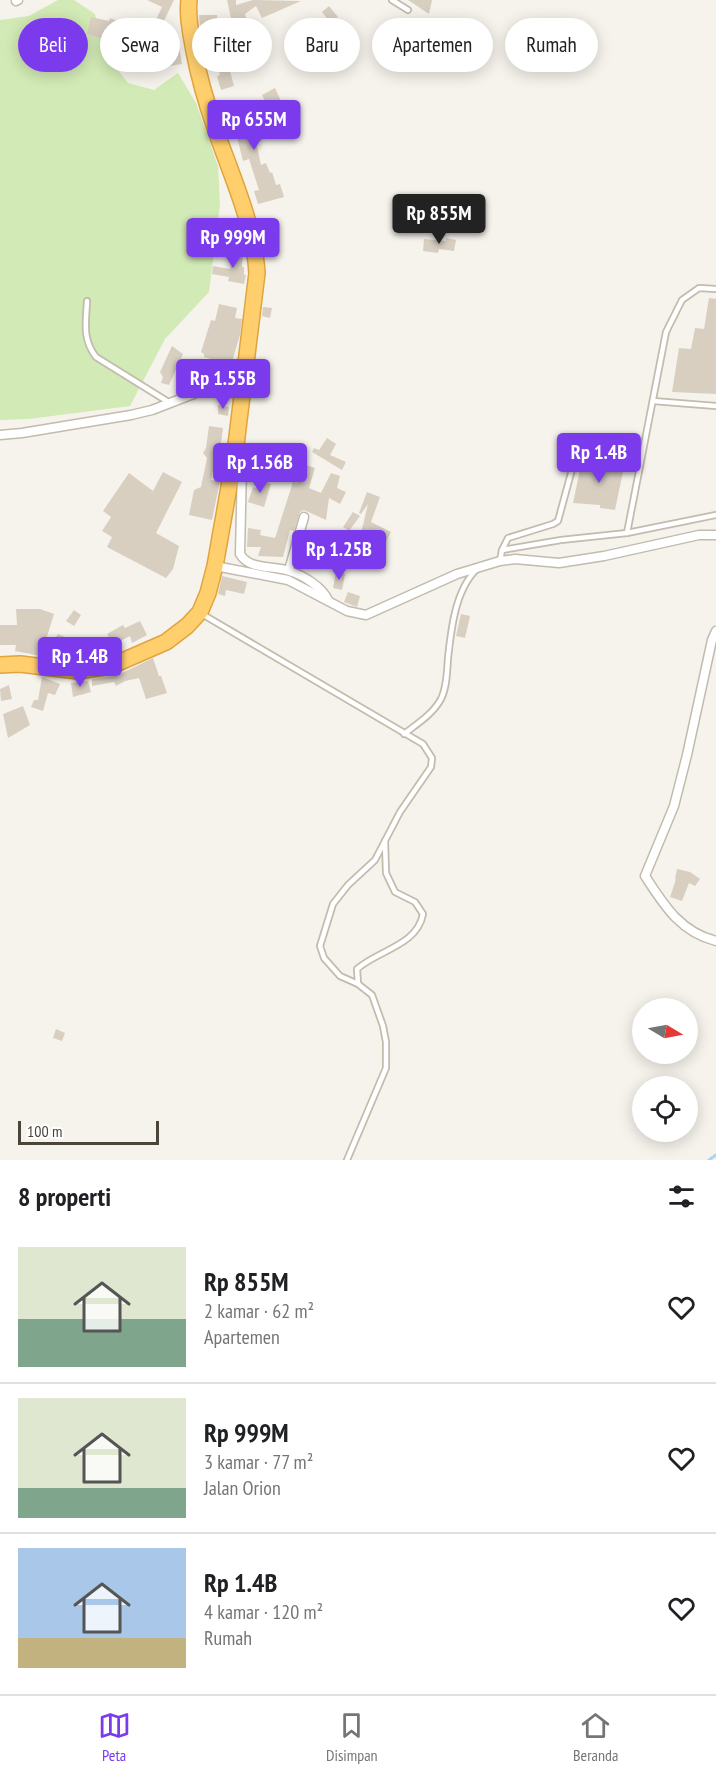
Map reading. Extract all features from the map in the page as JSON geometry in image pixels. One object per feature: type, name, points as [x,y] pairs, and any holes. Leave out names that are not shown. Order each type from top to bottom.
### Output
[{"type":"highway","points":[[0,665],[21,664],[78,671],[101,668],[129,659],[166,642],[187,626],[200,612],[216,566],[235,453],[255,297],[256,256],[237,189],[215,129],[197,68],[189,25],[189,0]]},
{"type":"street","points":[[0,435],[131,415],[219,387],[243,386]]},
{"type":"street","points":[[235,453],[242,465],[240,554],[248,563],[289,570],[322,590],[329,602]]},
{"type":"street","points":[[289,570],[304,517]]},
{"type":"street","points":[[216,566],[288,580],[329,602],[358,614],[370,614],[415,591],[480,566],[500,561],[559,563],[604,556],[699,535],[716,535]]},
{"type":"street","points":[[716,631],[674,806],[645,876],[658,898],[678,921],[691,931],[716,941]]},
{"type":"lane","points":[[392,0],[408,10]]},
{"type":"lane","points":[[627,533],[666,332],[682,300],[699,288],[716,289]]},
{"type":"lane","points":[[87,301],[85,333],[88,346],[96,357],[170,403]]},
{"type":"lane","points":[[653,402],[716,406]]},
{"type":"lane","points":[[500,561],[508,538],[553,524],[558,520],[574,462],[582,453],[617,453]]},
{"type":"lane","points":[[502,550],[561,540],[627,533],[716,515]]},
{"type":"lane","points":[[404,734],[432,712],[441,698],[446,684],[456,609],[469,578],[480,566]]},
{"type":"lane","points":[[200,612],[423,744],[432,758],[431,767],[385,838],[375,860],[348,885],[333,904],[320,946],[324,958],[340,976],[358,984],[372,995],[383,1026],[388,1057],[383,1078],[347,1160]]},
{"type":"lane","points":[[358,984],[357,969],[364,962],[411,937],[421,923],[423,914],[415,902],[395,892],[386,873],[385,838]]},
{"type":"green space","points":[[58,0],[74,0],[95,14],[100,32],[100,72],[119,72],[128,83],[154,90],[178,73],[196,103],[218,166],[220,205],[209,292],[165,339],[130,406],[29,419],[0,420],[0,20],[29,16]]},
{"type":"building","points":[[147,0],[174,0],[165,18],[157,18],[162,7]]},
{"type":"building","points":[[227,0],[236,0],[236,5],[253,0],[301,1],[262,18],[256,6],[245,14],[246,18],[231,18]]},
{"type":"building","points":[[408,0],[432,0],[429,14]]},
{"type":"building","points":[[329,6],[338,17],[326,18],[322,12]]},
{"type":"building","points":[[199,15],[217,15],[217,18],[199,18]]},
{"type":"building","points":[[91,17],[100,19],[100,38],[88,34]]},
{"type":"building","points":[[219,72],[230,72],[234,86],[221,90],[217,76],[220,75]]},
{"type":"building","points":[[275,88],[291,123],[279,129],[262,95]]},
{"type":"building","points":[[250,101],[262,140],[256,142],[261,165],[266,163],[276,185],[280,184],[284,197],[258,204],[254,191],[259,190],[249,159],[243,161],[232,117],[229,118],[226,108]]},
{"type":"building","points":[[446,238],[456,240],[454,251],[439,249],[438,253],[423,251],[424,239],[446,241]]},
{"type":"building","points":[[232,251],[243,251],[242,267],[246,275],[244,284],[228,281],[229,277],[212,274],[213,266],[230,269]]},
{"type":"building","points":[[709,298],[716,299],[716,394],[672,392],[679,348],[691,349],[695,328],[704,329]]},
{"type":"building","points":[[219,304],[237,308],[235,318],[242,319],[231,365],[204,357],[201,352],[211,320],[215,321]]},
{"type":"building","points":[[263,307],[272,308],[270,318],[262,316]]},
{"type":"building","points":[[172,346],[183,354],[169,385],[161,383],[163,377],[160,372]]},
{"type":"building","points":[[203,369],[210,374],[203,384],[196,379]]},
{"type":"building","points":[[218,405],[229,407],[228,416],[218,414]]},
{"type":"building","points":[[209,426],[223,428],[220,450],[223,451],[221,458],[215,461],[211,480],[220,481],[212,520],[189,515],[194,490],[201,487],[207,458],[203,453],[206,448]]},
{"type":"building","points":[[327,438],[336,444],[330,455],[346,462],[342,470],[312,452],[314,448],[319,450]]},
{"type":"building","points":[[262,444],[269,449],[270,454],[266,465],[251,458]]},
{"type":"building","points":[[582,460],[625,462],[615,510],[600,508],[600,505],[573,503]]},
{"type":"building","points":[[303,464],[315,468],[309,488],[321,493],[331,473],[340,476],[337,488],[346,492],[340,504],[329,498],[326,520],[304,510],[300,512],[294,531],[290,530],[283,557],[258,556],[261,547],[247,547],[248,528],[261,530],[260,535],[275,538],[293,482],[297,483]]},
{"type":"building","points":[[163,472],[182,482],[156,533],[179,546],[173,569],[166,578],[107,547],[112,537],[102,531],[111,517],[103,511],[129,473],[153,491]]},
{"type":"building","points":[[261,481],[271,484],[264,507],[248,502],[253,487],[258,489]]},
{"type":"building","points":[[367,492],[380,497],[371,522],[391,532],[383,547],[386,548],[382,559],[371,552],[369,562],[362,559],[363,552],[357,550],[368,504],[361,514],[359,513]]},
{"type":"building","points":[[353,512],[360,516],[349,531],[343,527]]},
{"type":"building","points":[[336,572],[345,574],[342,590],[333,588]]},
{"type":"building","points":[[222,576],[247,582],[244,594],[226,590],[225,596],[218,594]]},
{"type":"building","points":[[348,592],[360,596],[357,607],[344,602]]},
{"type":"building","points":[[16,609],[40,609],[54,614],[41,656],[15,651],[16,645],[0,645],[0,625],[17,625]]},
{"type":"building","points":[[74,610],[81,615],[74,626],[66,621]]},
{"type":"building","points":[[461,614],[470,616],[465,638],[456,636]]},
{"type":"building","points":[[140,621],[147,635],[132,643],[130,636],[113,645],[107,634],[123,625],[125,628]]},
{"type":"building","points":[[58,634],[87,646],[83,658],[76,660],[47,650]]},
{"type":"building","points":[[153,658],[167,693],[146,699],[139,678],[116,686],[114,682],[92,686],[92,679],[116,676]]},
{"type":"building","points":[[42,677],[60,684],[55,695],[48,693],[43,711],[31,707],[34,700],[38,700]]},
{"type":"building","points":[[88,681],[91,692],[73,697],[71,683]]},
{"type":"building","points":[[9,685],[12,699],[1,701],[0,689]]},
{"type":"building","points":[[23,706],[30,725],[8,738],[3,714]]},
{"type":"building","points":[[677,869],[690,872],[700,879],[695,886],[689,883],[682,901],[670,897]]},
{"type":"building","points":[[56,1029],[65,1033],[62,1041],[53,1038]]},
{"type":"waterway","points":[[709,1160],[716,1155]]}]
